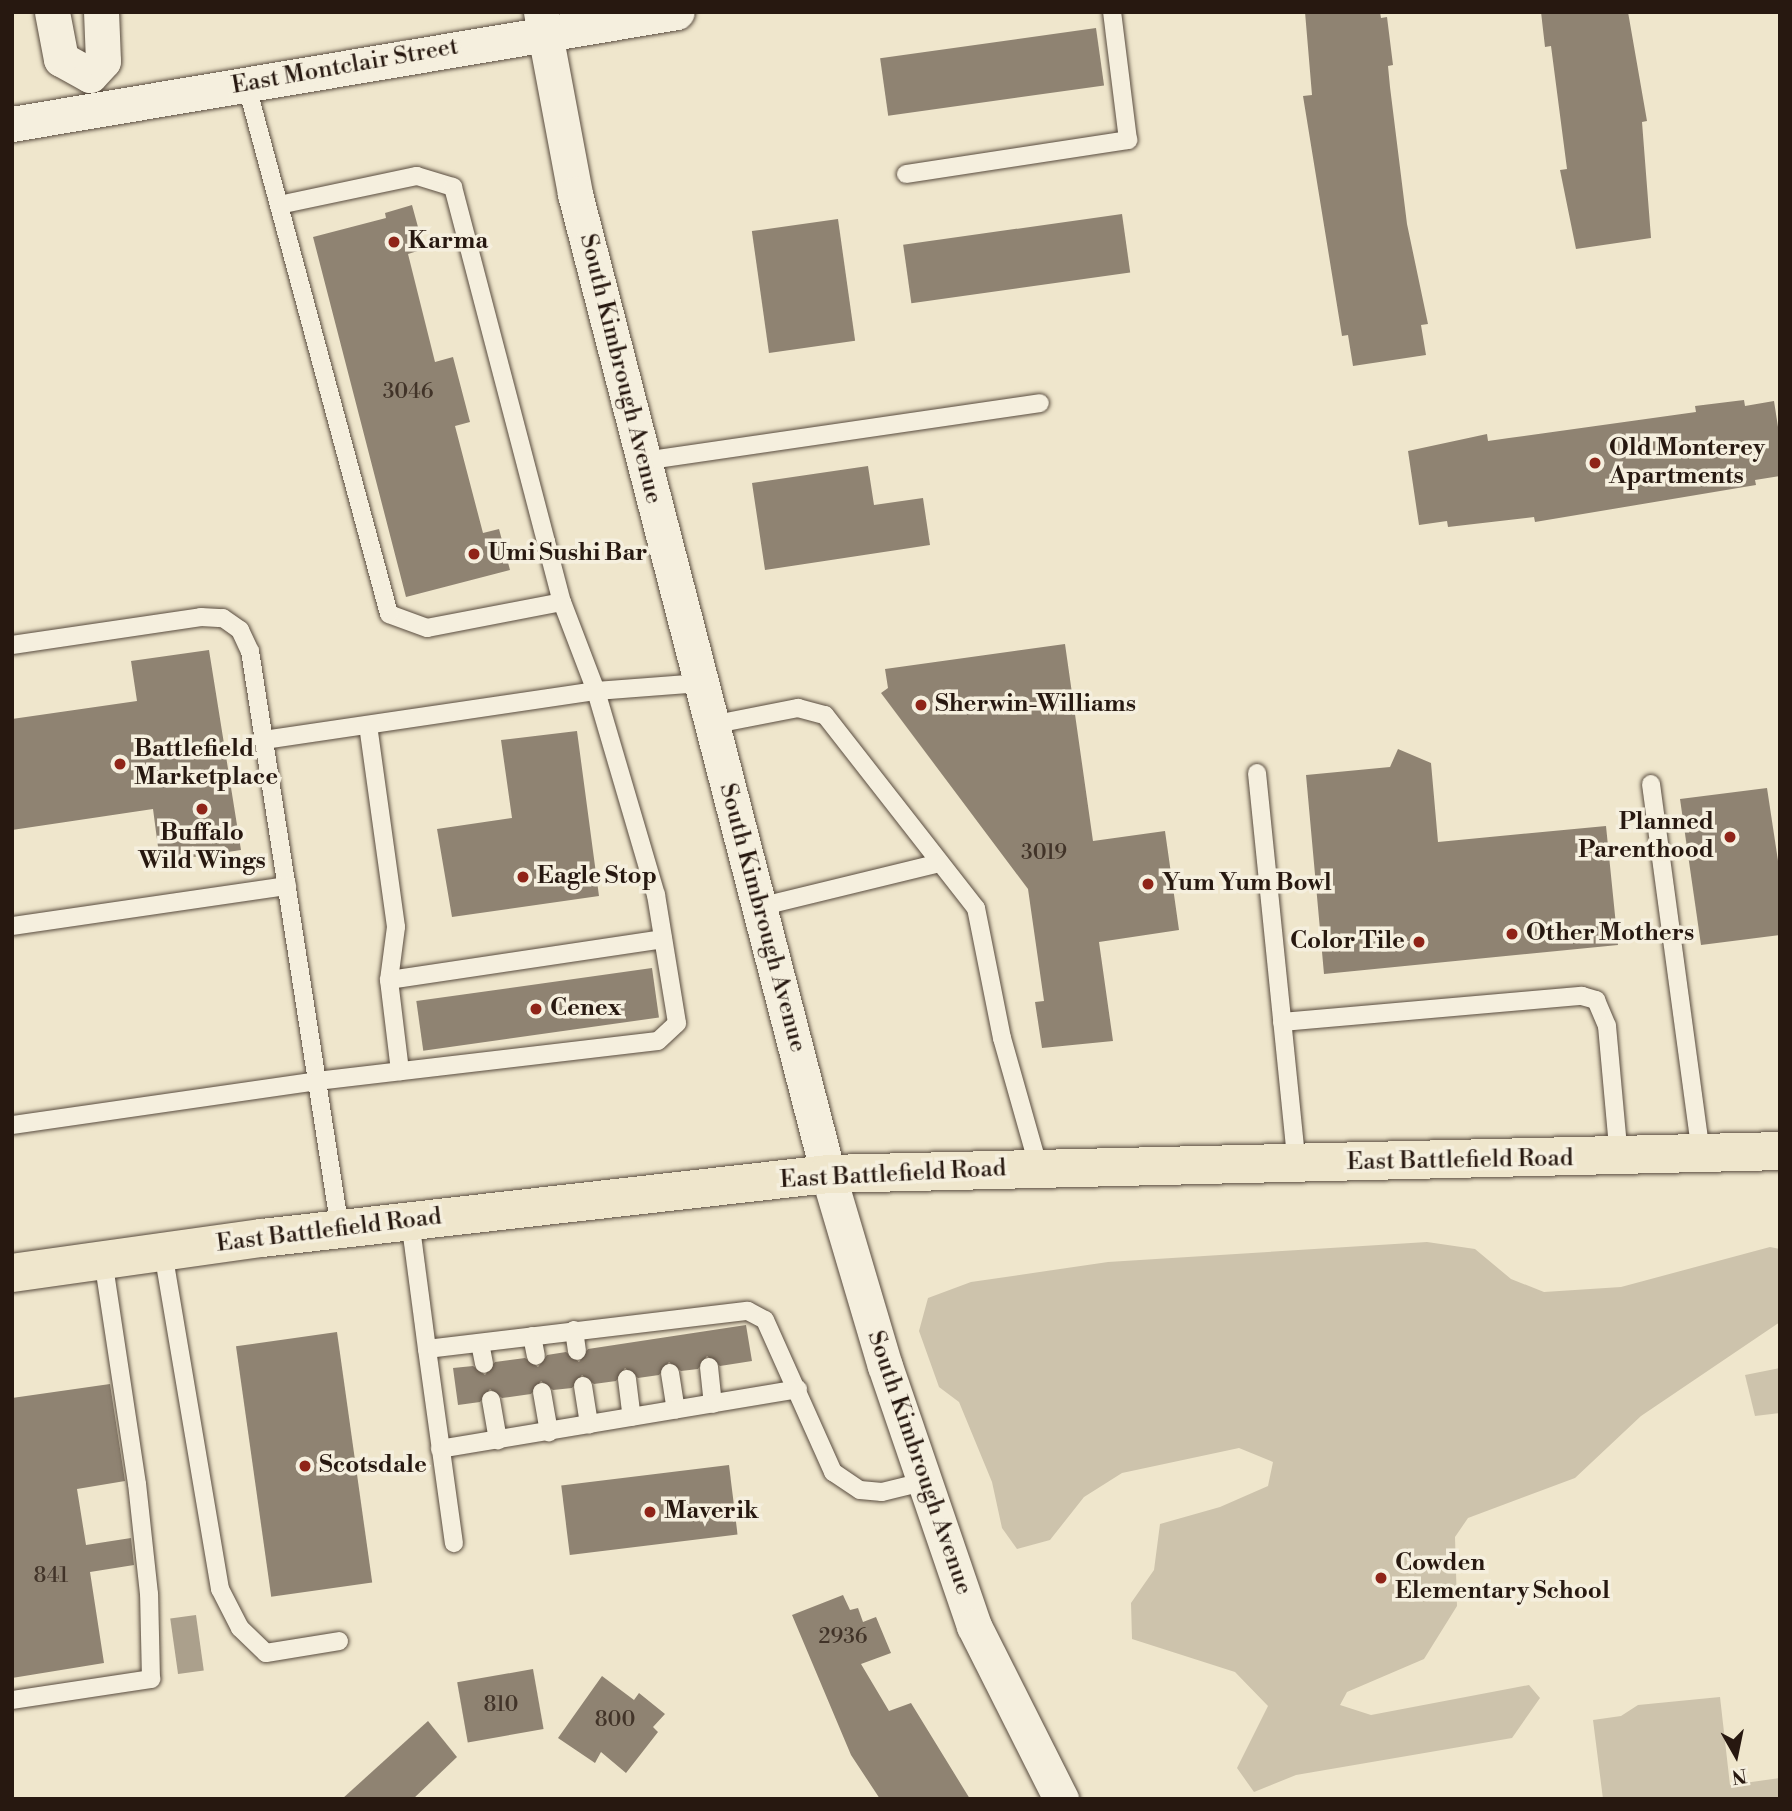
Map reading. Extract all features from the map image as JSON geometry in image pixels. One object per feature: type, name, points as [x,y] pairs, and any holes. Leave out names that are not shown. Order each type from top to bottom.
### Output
[{"type":"main road","name":"East Battlefield Road","points":[[12,1273],[410,1220],[828,1174],[1619,1157],[1780,1151]]},
{"type":"street","points":[[52,12],[61,60],[90,75],[99,109]]},
{"type":"street","points":[[90,75],[103,61],[101,12]]},
{"type":"street","name":"East Montclair Street","points":[[12,124],[246,83],[542,22],[677,12]]},
{"type":"street","name":"South Kimbrough Avenue","points":[[542,22],[575,194],[828,1174],[923,1482],[974,1626],[1061,1799]]},
{"type":"lane","points":[[906,174],[1128,140],[1112,12]]},
{"type":"lane","points":[[246,83],[389,614],[427,628],[562,602]]},
{"type":"lane","points":[[12,1125],[400,1071],[658,1041],[677,1023],[656,895],[596,691],[562,602],[453,187],[417,176],[279,205]]},
{"type":"lane","points":[[643,461],[1040,403]]},
{"type":"lane","points":[[12,645],[201,617],[223,618],[240,630],[250,651],[340,1229]]},
{"type":"lane","points":[[264,740],[596,691],[701,682]]},
{"type":"lane","points":[[712,725],[798,708],[825,715],[976,908],[1002,1038],[1039,1169]]},
{"type":"lane","points":[[368,725],[396,927],[389,980],[400,1071]]},
{"type":"lane","points":[[1257,773],[1297,1164]]},
{"type":"lane","points":[[1651,785],[1701,1155]]},
{"type":"lane","points":[[758,907],[940,863]]},
{"type":"lane","points":[[12,926],[286,886]]},
{"type":"lane","points":[[389,980],[663,939]]},
{"type":"lane","points":[[1282,1022],[1582,996],[1596,999],[1607,1026],[1619,1157]]},
{"type":"lane","points":[[410,1220],[454,1543]]},
{"type":"lane","points":[[163,1252],[220,1589],[240,1629],[266,1653],[339,1641]]},
{"type":"lane","points":[[12,1700],[151,1679],[149,1594],[137,1484],[103,1261]]},
{"type":"lane","points":[[427,1349],[618,1325],[664,1329],[703,1323],[748,1311],[765,1320],[798,1389],[832,1472],[860,1490],[871,1491],[923,1482]]},
{"type":"lane","points":[[618,1325],[621,1343]]},
{"type":"lane","points":[[574,1330],[577,1350]]},
{"type":"lane","points":[[533,1336],[536,1356]]},
{"type":"lane","points":[[480,1343],[484,1364]]},
{"type":"lane","points":[[709,1367],[713,1404]]},
{"type":"lane","points":[[670,1373],[676,1410]]},
{"type":"lane","points":[[627,1379],[632,1417]]},
{"type":"lane","points":[[583,1386],[589,1425]]},
{"type":"lane","points":[[440,1449],[798,1389]]},
{"type":"lane","points":[[542,1392],[548,1432]]},
{"type":"lane","points":[[491,1400],[498,1440]]},
{"type":"shaded area","points":[[1427,1242],[1475,1249],[1511,1279],[1544,1292],[1621,1287],[1770,1247],[1780,1249],[1780,1322],[1641,1416],[1575,1478],[1468,1518],[1455,1537],[1457,1606],[1424,1659],[1347,1692],[1340,1705],[1371,1715],[1529,1685],[1540,1698],[1512,1738],[1296,1775],[1254,1792],[1237,1768],[1268,1706],[1235,1672],[1132,1639],[1131,1603],[1154,1570],[1160,1524],[1220,1507],[1268,1486],[1273,1462],[1239,1448],[1122,1473],[1084,1497],[1050,1540],[1017,1549],[1002,1528],[992,1482],[959,1402],[939,1387],[919,1331],[928,1298],[971,1282],[1108,1262]]},
{"type":"shaded area","points":[[1780,1368],[1780,1413],[1755,1416],[1745,1375]]},
{"type":"shaded area","points":[[196,1615],[204,1670],[178,1674],[170,1619]]},
{"type":"shaded area","points":[[1720,1697],[1730,1785],[1780,1778],[1780,1799],[1603,1799],[1593,1720],[1621,1716],[1638,1705]]},
{"type":"building","points":[[1305,12],[1380,12],[1381,18],[1387,17],[1393,65],[1388,66],[1390,87],[1407,224],[1428,324],[1421,325],[1426,355],[1353,366],[1348,335],[1342,336],[1303,96],[1312,95]]},
{"type":"building","points":[[1541,12],[1628,12],[1647,121],[1642,122],[1651,238],[1576,249],[1560,170],[1567,169],[1551,46],[1545,47]]},
{"type":"building","points":[[1096,28],[1104,85],[888,116],[880,58]]},
{"type":"building","points":[[412,205],[424,249],[408,254],[435,362],[453,357],[470,422],[455,426],[483,533],[499,529],[510,570],[406,597],[313,237],[386,218],[385,213]]},
{"type":"building","points":[[1122,214],[1130,272],[911,303],[903,245]]},
{"type":"building","points":[[838,219],[855,341],[769,353],[752,231]]},
{"type":"building","name":"Old Monterey Apartments","points":[[1744,400],[1745,406],[1774,401],[1780,440],[1780,476],[1755,480],[1756,485],[1535,522],[1534,517],[1448,527],[1447,521],[1419,525],[1408,451],[1487,434],[1488,441],[1696,412],[1695,406]]},
{"type":"building","points":[[868,466],[874,505],[923,498],[930,545],[765,570],[752,483]]},
{"type":"building","points":[[1065,644],[1093,841],[1165,831],[1179,930],[1099,942],[1113,1041],[1042,1048],[1035,1002],[1044,1001],[1028,889],[881,693],[888,688],[885,669]]},
{"type":"building","name":"Battlefield Marketplace","points":[[209,650],[241,850],[160,862],[153,809],[12,830],[12,719],[137,701],[131,661]]},
{"type":"building","points":[[577,731],[599,896],[452,917],[437,829],[512,818],[501,740]]},
{"type":"building","points":[[1398,749],[1431,763],[1438,842],[1606,826],[1618,945],[1324,974],[1306,775],[1390,767]]},
{"type":"building","name":"Planned Parenthood","points":[[1767,788],[1780,874],[1780,935],[1701,945],[1680,799]]},
{"type":"building","points":[[652,968],[659,1018],[423,1051],[416,1001]]},
{"type":"building","points":[[746,1325],[752,1361],[720,1366],[707,1356],[698,1369],[681,1371],[669,1362],[659,1375],[638,1378],[625,1368],[616,1381],[594,1384],[582,1375],[572,1388],[553,1390],[541,1381],[531,1394],[502,1398],[490,1389],[480,1402],[458,1405],[453,1368],[473,1366],[485,1375],[495,1362],[525,1358],[538,1367],[547,1355],[566,1352],[579,1362],[588,1349]]},
{"type":"building","name":"Scotsdale","points":[[337,1332],[372,1583],[271,1597],[236,1346]]},
{"type":"building","points":[[110,1384],[125,1481],[77,1489],[86,1545],[131,1538],[134,1565],[90,1572],[104,1663],[12,1678],[12,1398]]},
{"type":"building","name":"Maverik","points":[[729,1465],[738,1534],[570,1555],[561,1486]]},
{"type":"building","points":[[843,1595],[850,1610],[858,1608],[863,1622],[876,1617],[891,1653],[861,1664],[889,1711],[911,1703],[970,1799],[880,1799],[851,1755],[792,1615]]},
{"type":"building","points":[[533,1669],[544,1729],[468,1742],[457,1682]]},
{"type":"building","points":[[602,1676],[634,1700],[639,1693],[665,1714],[653,1727],[658,1732],[626,1773],[601,1752],[595,1763],[558,1738]]},
{"type":"building","points":[[428,1721],[457,1757],[413,1799],[342,1799]]},
{"type":"place","name":"Karma","points":[[394,242]]},
{"type":"place","name":"Old Monterey Apartments","points":[[1595,463]]},
{"type":"place","name":"Umi Sushi Bar","points":[[474,554]]},
{"type":"place","name":"Sherwin-Williams","points":[[921,705]]},
{"type":"place","name":"Battlefield Marketplace","points":[[120,764]]},
{"type":"place","name":"Buffalo Wild Wings","points":[[202,809]]},
{"type":"place","name":"Planned Parenthood","points":[[1730,837]]},
{"type":"place","name":"Eagle Stop","points":[[523,877]]},
{"type":"place","name":"Yum Yum Bowl","points":[[1148,884]]},
{"type":"place","name":"Other Mothers","points":[[1512,934]]},
{"type":"place","name":"Color Tile","points":[[1419,942]]},
{"type":"place","name":"Cenex","points":[[536,1009]]},
{"type":"place","name":"Scotsdale","points":[[305,1466]]},
{"type":"place","name":"Maverik","points":[[650,1512]]},
{"type":"place","name":"Cowden Elementary School","points":[[1381,1578]]}]
